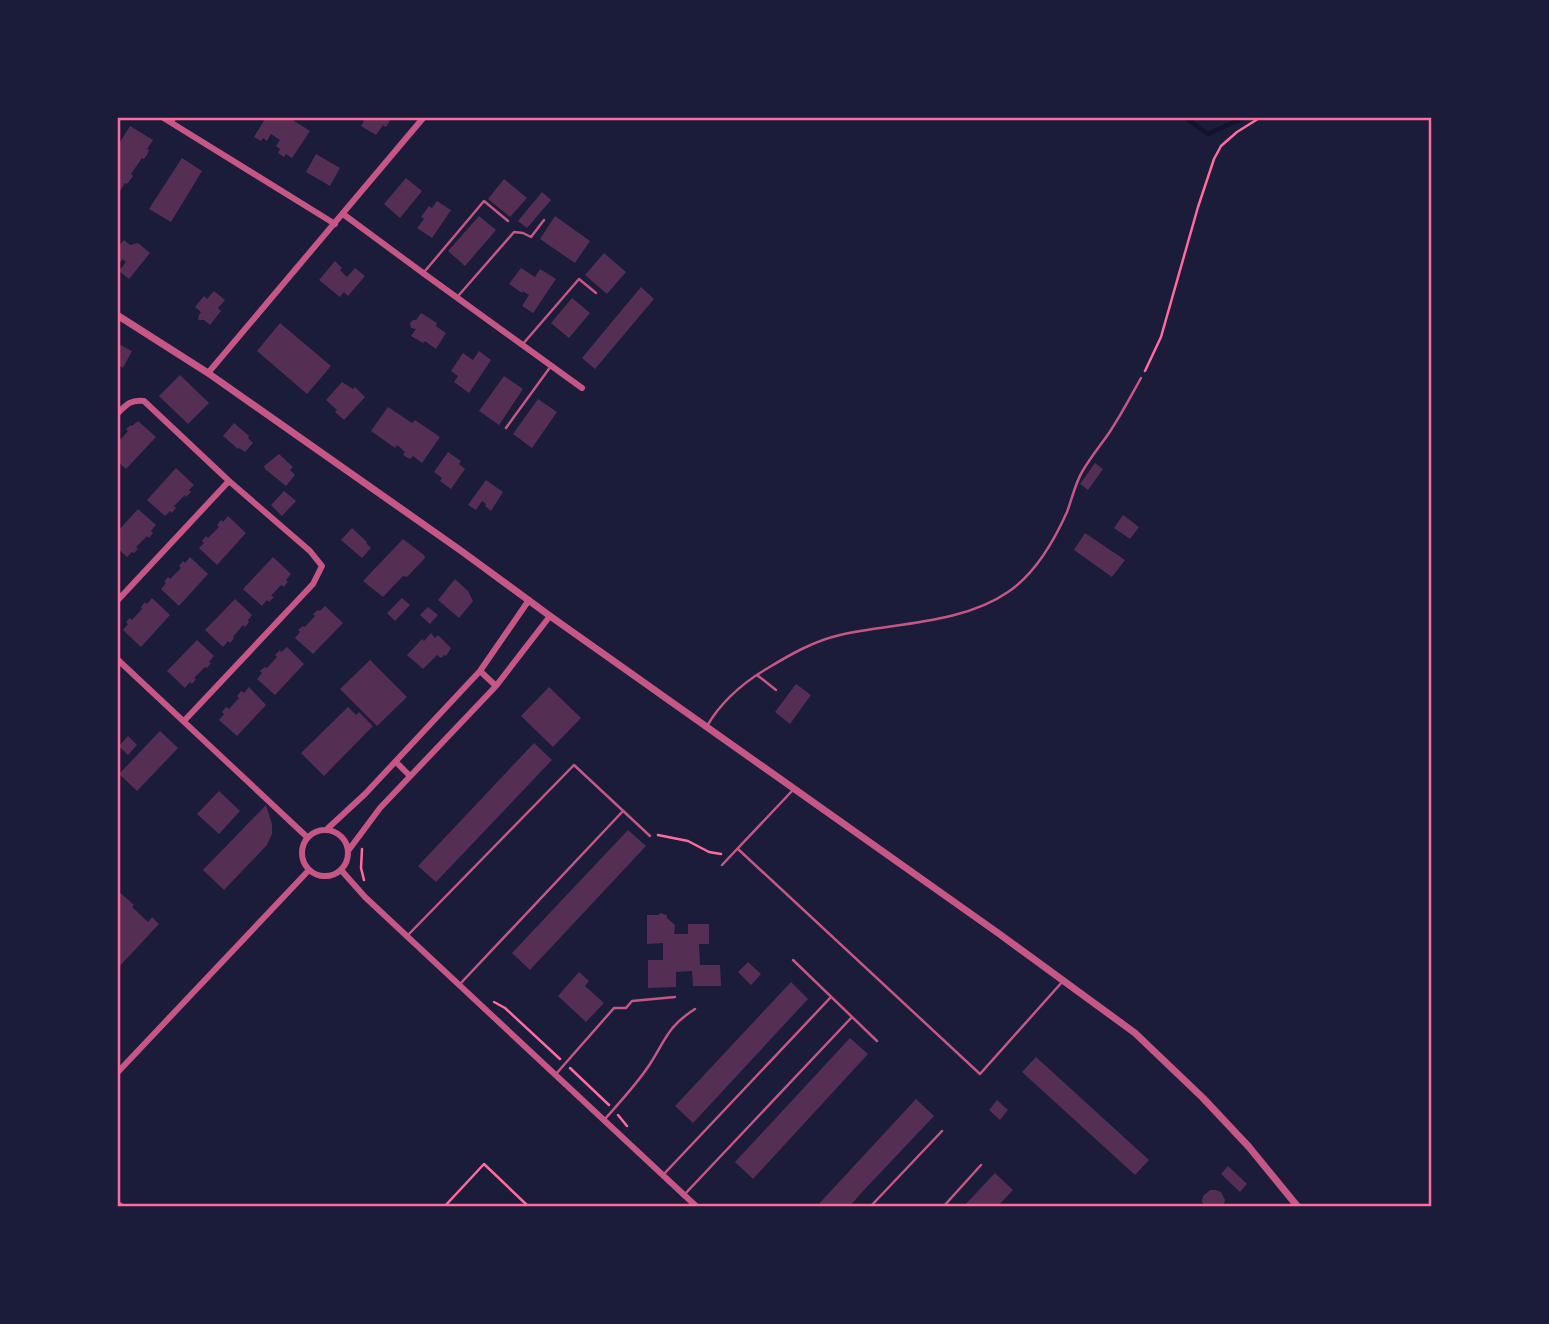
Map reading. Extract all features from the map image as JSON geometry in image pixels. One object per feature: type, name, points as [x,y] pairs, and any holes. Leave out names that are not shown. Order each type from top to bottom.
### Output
[{"type":"street","points":[[162,117],[174,120],[335,224]]},
{"type":"street","points":[[208,373],[424,117]]},
{"type":"street","points":[[343,214],[582,388]]},
{"type":"street","points":[[117,315],[208,373],[1135,1033],[1203,1098],[1249,1147],[1297,1207]]},
{"type":"street","points":[[117,414],[131,401],[144,401],[229,481],[310,551],[322,566],[313,584],[184,721]]},
{"type":"street","points":[[117,600],[229,481]]},
{"type":"street","points":[[326,830],[396,762],[480,671],[529,600]]},
{"type":"street","points":[[348,850],[343,838],[332,831],[316,831],[307,837],[302,857],[309,870],[321,876],[335,874],[341,870],[348,850],[380,808],[496,686],[550,616]]},
{"type":"street","points":[[117,659],[307,837]]},
{"type":"street","points":[[480,671],[496,686]]},
{"type":"street","points":[[396,762],[410,776]]},
{"type":"street","points":[[117,1073],[309,870]]},
{"type":"street","points":[[341,870],[365,897],[697,1207]]},
{"type":"street","points":[[117,1203],[122,1207]]},
{"type":"lane","points":[[423,274],[484,201],[508,221]]},
{"type":"lane","points":[[457,298],[514,232],[531,237],[544,220]]},
{"type":"lane","points":[[522,345],[579,279],[596,293]]},
{"type":"lane","points":[[506,428],[551,366]]},
{"type":"lane","points":[[707,726],[729,698],[757,674],[811,645],[838,635],[960,614],[995,601],[1011,591],[1049,547],[1066,514],[1080,476],[1110,432],[1141,378]]},
{"type":"lane","points":[[757,674],[776,690]]},
{"type":"lane","points":[[407,936],[574,765],[650,836]]},
{"type":"lane","points":[[722,865],[793,789]]},
{"type":"lane","points":[[460,984],[623,811]]},
{"type":"lane","points":[[737,849],[980,1074],[1063,980]]},
{"type":"lane","points":[[793,960],[877,1041]]},
{"type":"lane","points":[[556,1074],[614,1008],[626,1007],[632,1001],[676,996]]},
{"type":"lane","points":[[663,1175],[831,997]]},
{"type":"lane","points":[[604,1120],[650,1064],[679,1019],[695,1009]]},
{"type":"lane","points":[[684,1195],[852,1017]]},
{"type":"lane","points":[[870,1207],[942,1131]]},
{"type":"lane","points":[[943,1207],[981,1165]]},
{"type":"path","points":[[1141,378],[1161,337],[1214,159],[1229,139],[1261,117]]},
{"type":"path","points":[[650,836],[661,834],[688,841],[709,852],[731,856]]},
{"type":"path","points":[[362,848],[361,868],[366,883]]},
{"type":"path","points":[[488,999],[505,1009],[565,1064],[613,1109],[631,1132]]},
{"type":"path","points":[[444,1207],[484,1164],[529,1207]]},
{"type":"building","points":[[266,117],[288,117],[310,131],[292,158],[278,153],[280,149],[276,146],[280,140],[271,134],[267,141],[254,137]]},
{"type":"building","points":[[358,117],[392,117],[386,127],[383,125],[376,135],[361,126],[364,121]]},
{"type":"building","points":[[130,126],[153,140],[147,149],[147,155],[142,158],[131,174],[133,176],[120,191],[117,190],[117,147]]},
{"type":"building","points":[[316,154],[340,168],[330,186],[306,172]]},
{"type":"building","points":[[182,158],[202,171],[171,222],[149,209]]},
{"type":"building","points":[[406,178],[422,191],[400,218],[384,204]]},
{"type":"building","points":[[504,179],[527,198],[510,217],[488,199]]},
{"type":"building","points":[[542,192],[551,200],[527,228],[518,221]]},
{"type":"building","points":[[437,201],[451,210],[432,238],[417,228],[429,206],[432,208]]},
{"type":"building","points":[[479,216],[496,230],[465,266],[448,251]]},
{"type":"building","points":[[555,216],[590,241],[575,263],[540,239]]},
{"type":"building","points":[[124,240],[130,245],[138,243],[150,253],[129,279],[119,271],[126,262],[117,259],[117,248]]},
{"type":"building","points":[[604,253],[626,272],[607,294],[585,275]]},
{"type":"building","points":[[335,261],[347,277],[355,268],[365,276],[348,296],[344,292],[340,297],[319,280]]},
{"type":"building","points":[[521,268],[535,277],[540,269],[556,279],[533,313],[522,306],[529,295],[509,284]]},
{"type":"building","points":[[641,287],[654,299],[595,369],[582,358]]},
{"type":"building","points":[[214,291],[225,300],[218,308],[221,311],[210,325],[204,320],[198,320],[201,312],[195,307],[204,296],[207,299]]},
{"type":"building","points":[[572,298],[590,313],[569,338],[551,323]]},
{"type":"building","points":[[421,313],[437,323],[436,326],[446,333],[436,349],[411,336],[416,329],[411,328],[410,323]]},
{"type":"building","points":[[280,323],[331,366],[307,394],[257,351]]},
{"type":"building","points":[[117,343],[132,351],[123,368],[117,364]]},
{"type":"building","points":[[479,351],[491,360],[469,393],[454,382],[458,376],[451,371],[463,353],[473,360]]},
{"type":"building","points":[[180,375],[209,403],[188,424],[159,396]]},
{"type":"building","points":[[504,376],[523,389],[499,425],[479,411]]},
{"type":"building","points":[[342,382],[353,389],[355,387],[365,397],[344,420],[326,400]]},
{"type":"building","points":[[538,399],[557,412],[532,448],[513,434]]},
{"type":"building","points":[[388,407],[412,423],[415,420],[440,437],[422,463],[413,456],[410,459],[403,455],[405,452],[397,445],[395,448],[371,431]]},
{"type":"building","points":[[138,421],[156,437],[126,469],[117,461],[117,443],[128,431],[126,429]]},
{"type":"building","points":[[234,423],[253,443],[245,452],[223,436]]},
{"type":"building","points":[[448,452],[461,461],[459,464],[465,469],[451,489],[440,481],[442,478],[434,472]]},
{"type":"building","points":[[279,454],[293,467],[290,470],[295,475],[286,486],[264,466]]},
{"type":"building","points":[[1095,463],[1103,469],[1088,490],[1080,484]]},
{"type":"building","points":[[176,468],[194,485],[189,490],[191,492],[174,506],[176,508],[172,513],[170,511],[165,516],[147,500]]},
{"type":"building","points":[[486,480],[503,492],[491,511],[482,501],[476,510],[468,505]]},
{"type":"building","points":[[284,491],[296,501],[282,516],[271,505]]},
{"type":"building","points":[[138,509],[156,525],[149,538],[147,536],[136,547],[138,549],[127,557],[117,548],[117,532]]},
{"type":"building","points":[[1123,515],[1139,527],[1130,539],[1114,528]]},
{"type":"building","points":[[228,516],[246,533],[217,565],[199,548],[206,536],[208,538],[219,527],[217,525],[221,520],[223,522]]},
{"type":"building","points":[[352,528],[371,548],[362,558],[341,540]]},
{"type":"building","points":[[1085,533],[1125,560],[1112,577],[1074,550]]},
{"type":"building","points":[[403,539],[425,558],[383,597],[363,581]]},
{"type":"building","points":[[190,557],[208,574],[179,606],[161,589],[168,577],[170,579],[181,568],[179,566],[183,561],[185,563]]},
{"type":"building","points":[[273,557],[291,574],[284,587],[281,585],[271,596],[274,597],[262,606],[243,589]]},
{"type":"building","points":[[455,579],[468,591],[473,601],[459,618],[438,600]]},
{"type":"building","points":[[152,598],[170,615],[141,647],[123,630],[128,624],[126,622],[130,618],[132,620],[145,602],[147,604]]},
{"type":"building","points":[[402,598],[410,605],[395,621],[387,613]]},
{"type":"building","points":[[235,599],[252,615],[245,627],[243,625],[230,643],[228,641],[223,647],[205,630]]},
{"type":"building","points":[[325,606],[343,623],[313,654],[295,638],[300,632],[298,630],[305,627],[315,616],[313,614]]},
{"type":"building","points":[[428,607],[438,615],[430,624],[420,615]]},
{"type":"building","points":[[431,633],[435,638],[438,635],[451,648],[446,656],[441,658],[437,655],[423,669],[407,655]]},
{"type":"building","points":[[197,640],[214,656],[207,668],[185,688],[167,671]]},
{"type":"building","points":[[287,647],[304,664],[275,695],[257,679],[262,673],[260,671],[267,668],[277,657],[275,655]]},
{"type":"building","points":[[370,660],[407,697],[377,726],[340,689]]},
{"type":"building","points":[[796,684],[811,695],[790,724],[775,712]]},
{"type":"building","points":[[249,687],[266,705],[237,736],[219,720],[226,707],[229,709],[239,698],[237,696],[241,691],[244,693]]},
{"type":"building","points":[[549,687],[581,718],[553,747],[521,716]]},
{"type":"building","points":[[348,707],[356,715],[359,712],[373,726],[324,776],[301,753]]},
{"type":"building","points":[[160,731],[178,748],[137,791],[119,774]]},
{"type":"building","points":[[128,736],[137,745],[128,755],[119,746]]},
{"type":"building","points":[[534,743],[552,760],[436,882],[418,866]]},
{"type":"building","points":[[219,791],[240,811],[219,834],[197,814]]},
{"type":"building","points":[[266,805],[272,824],[272,834],[267,845],[224,890],[203,870]]},
{"type":"building","points":[[628,830],[646,846],[530,970],[512,953]]},
{"type":"building","points":[[117,890],[148,922],[152,917],[159,924],[117,969]]},
{"type":"building","points":[[647,915],[667,915],[675,925],[674,934],[688,934],[688,924],[709,924],[709,944],[699,944],[700,965],[720,965],[721,986],[693,986],[692,971],[676,972],[676,987],[648,988],[648,960],[663,960],[663,943],[647,944]]},
{"type":"building","points":[[748,962],[761,974],[751,985],[738,972]]},
{"type":"building","points":[[579,972],[589,981],[585,986],[604,1003],[586,1022],[558,996]]},
{"type":"building","points":[[791,982],[808,999],[693,1123],[675,1106]]},
{"type":"building","points":[[850,1038],[868,1054],[753,1179],[735,1162]]},
{"type":"building","points":[[1036,1057],[1149,1160],[1135,1175],[1022,1072]]},
{"type":"building","points":[[916,1099],[934,1116],[849,1207],[816,1207]]},
{"type":"building","points":[[997,1100],[1008,1110],[1000,1120],[989,1110]]},
{"type":"building","points":[[1228,1166],[1247,1184],[1240,1192],[1221,1174]]},
{"type":"building","points":[[995,1173],[1013,1190],[997,1207],[963,1207]]},
{"type":"building","points":[[1210,1190],[1221,1192],[1225,1200],[1223,1207],[1204,1207],[1203,1196]]},
{"type":"waterway","points":[[1184,117],[1208,134],[1245,117]]}]
